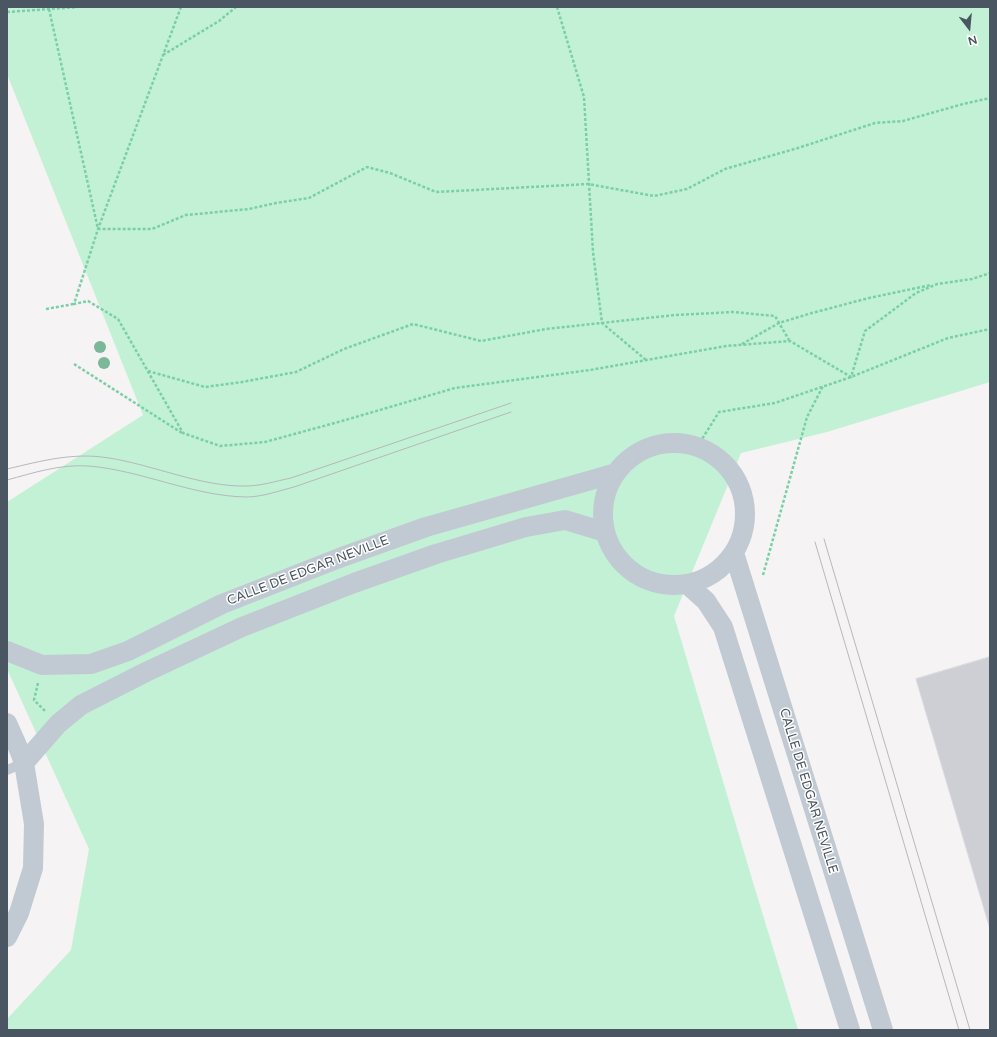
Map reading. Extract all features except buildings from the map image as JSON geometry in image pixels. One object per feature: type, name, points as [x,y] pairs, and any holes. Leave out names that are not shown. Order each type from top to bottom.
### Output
[{"type":"street","points":[[674,443],[697,447],[716,456],[731,472],[742,491],[746,512],[743,533],[734,553],[722,567],[706,578],[687,584],[666,585],[645,579],[627,568],[613,551],[605,532],[603,511],[607,491],[616,473],[632,457],[652,447],[674,443]]},
{"type":"street","name":"CALLE DE EDGAR NEVILLE","points":[[7,651],[42,665],[91,664],[128,651],[222,604],[342,557],[426,527],[616,473]]},
{"type":"street","points":[[16,766],[58,724],[81,705],[146,672],[242,627],[354,583],[421,559],[526,527],[565,520],[605,532]]},
{"type":"street","name":"CALLE DE EDGAR NEVILLE","points":[[734,553],[882,1030]]},
{"type":"street","points":[[687,584],[706,601],[722,627],[850,1030]]},
{"type":"street","points":[[7,724],[20,752],[16,766],[34,824],[33,868],[19,913],[7,937]]},
{"type":"path","points":[[7,12],[78,7]]},
{"type":"path","points":[[74,304],[98,229],[182,7]]},
{"type":"path","points":[[163,55],[219,21],[236,7]]},
{"type":"path","points":[[557,7],[584,97],[593,252],[602,323],[647,360]]},
{"type":"path","points":[[49,9],[98,229]]},
{"type":"path","points":[[98,229],[152,228],[186,215],[249,209],[309,198],[367,167],[390,173],[436,192],[588,184],[654,196],[687,189],[724,169],[798,148],[874,123],[903,121],[990,98]]},
{"type":"path","points":[[739,345],[780,323],[812,313],[869,298],[937,284],[972,280],[990,273]]},
{"type":"path","points":[[851,377],[865,331],[916,293],[937,284]]},
{"type":"path","points":[[46,309],[88,301],[118,319],[183,433]]},
{"type":"path","points":[[147,371],[204,387],[296,372],[344,350],[413,324],[480,341],[546,329],[675,315],[733,312],[775,316],[790,341],[851,377]]},
{"type":"path","points":[[697,447],[719,412],[774,403],[851,377],[948,338],[990,329]]},
{"type":"path","points":[[74,364],[183,433],[220,446],[265,442],[455,388],[590,370],[726,346],[790,341]]},
{"type":"path","points":[[762,576],[807,417],[823,386]]},
{"type":"path","points":[[42,665],[34,700],[58,724]]},
{"type":"green space","points":[[7,7],[990,7],[990,382],[827,432],[741,453],[674,616],[798,1030],[7,1030],[7,1019],[71,950],[89,849],[7,669],[7,502],[143,415],[7,74]]},
{"type":"tram line","points":[[7,469],[58,458],[96,456],[126,461],[212,483],[246,486],[257,485],[291,478],[511,403]]},
{"type":"tram line","points":[[7,480],[67,466],[88,466],[127,472],[186,488],[226,496],[258,496],[294,487],[511,412]]},
{"type":"tram line","points":[[824,539],[970,1030]]},
{"type":"tram line","points":[[815,542],[959,1030]]}]
